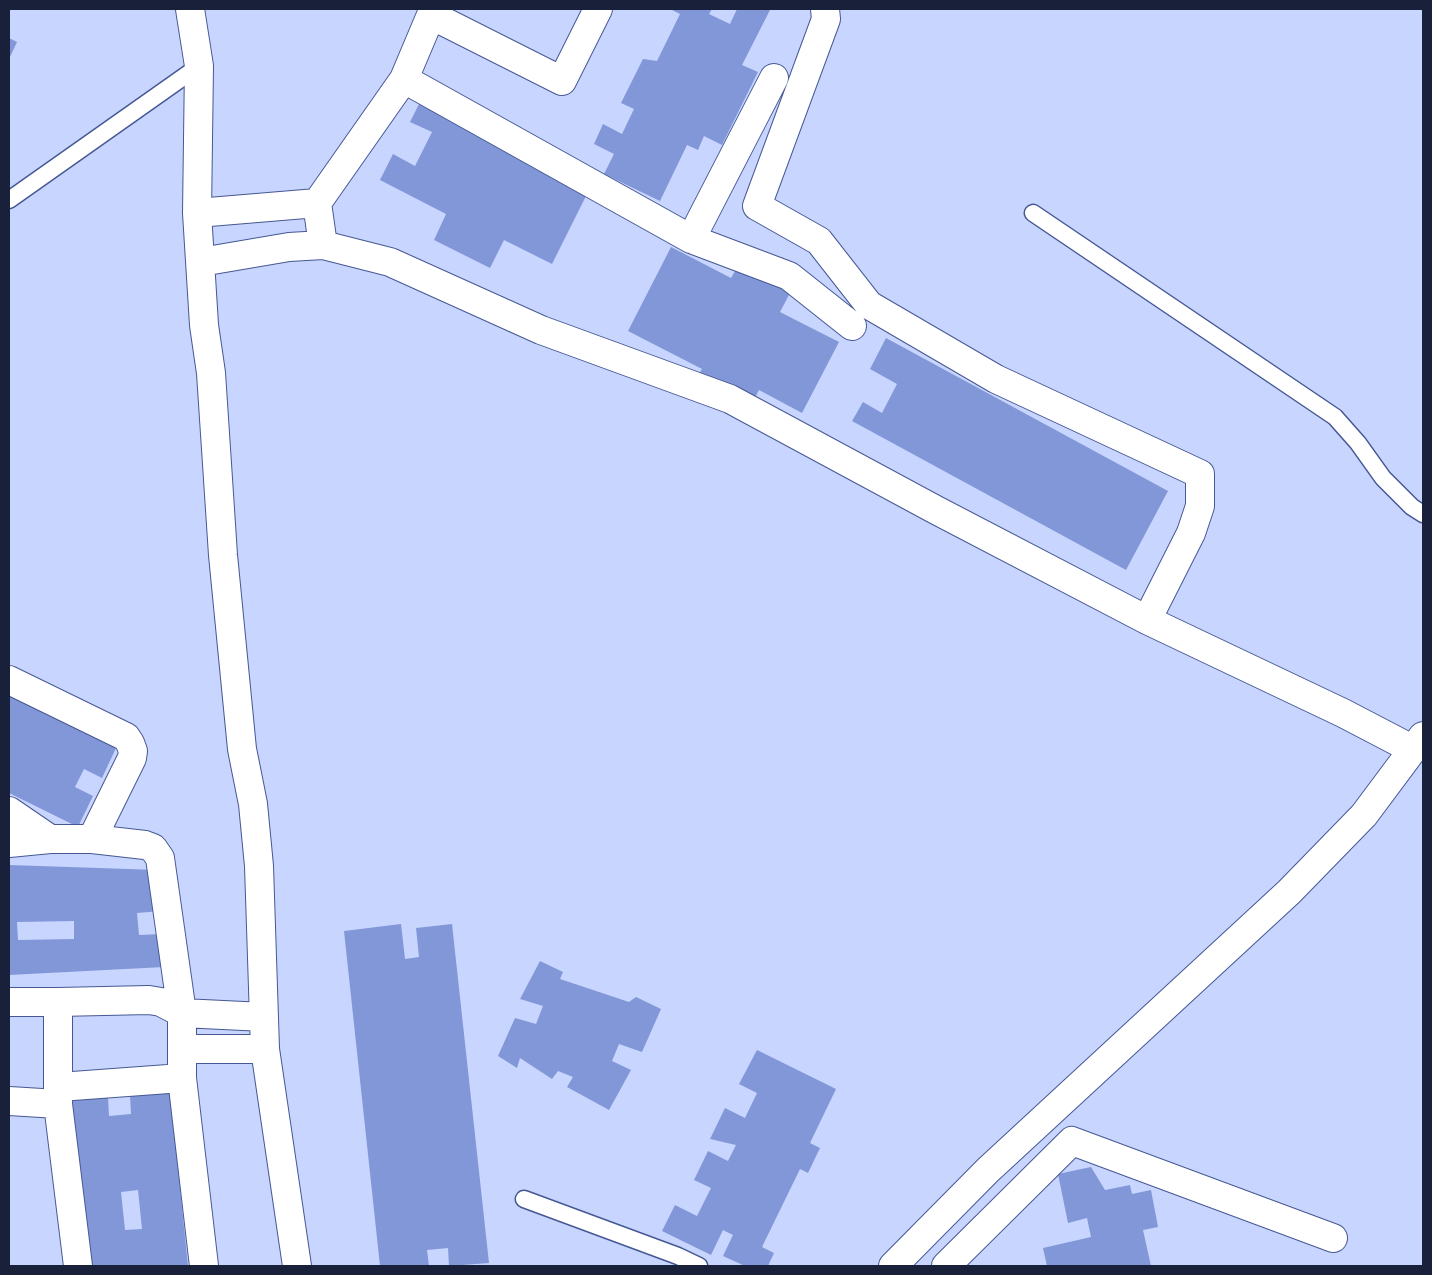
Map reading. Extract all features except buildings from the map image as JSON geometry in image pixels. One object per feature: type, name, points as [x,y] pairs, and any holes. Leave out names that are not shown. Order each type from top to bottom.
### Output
[{"type":"street","points":[[190,9],[199,66],[197,213],[204,325],[211,373],[226,584],[242,749],[253,804],[259,866],[265,1049],[297,1266]]},
{"type":"street","points":[[322,245],[317,202],[404,80],[431,15],[562,81],[598,9]]},
{"type":"street","points":[[824,9],[826,19],[757,206],[819,241],[870,305],[996,379],[1200,474],[1200,506],[1191,533],[1147,620]]},
{"type":"street","points":[[691,239],[774,78]]},
{"type":"street","points":[[404,80],[691,239],[790,276],[852,326]]},
{"type":"street","points":[[197,213],[317,202]]},
{"type":"street","points":[[201,262],[289,247],[322,245],[390,262],[541,330],[730,399],[936,510],[1147,620],[1343,713],[1418,742],[1364,814],[1289,892],[988,1170],[893,1266]]},
{"type":"street","points":[[9,680],[126,737],[130,743],[133,751],[132,758],[92,839]]},
{"type":"street","points":[[9,811],[50,839]]},
{"type":"street","points":[[9,843],[50,839],[92,839],[145,845],[153,848],[160,858],[182,1013],[182,1078],[204,1266]]},
{"type":"street","points":[[9,1002],[149,1000],[161,1002],[182,1013],[264,1017]]},
{"type":"street","points":[[58,1002],[58,1095],[78,1266]]},
{"type":"street","points":[[183,1049],[265,1049]]},
{"type":"street","points":[[9,1101],[182,1078]]},
{"type":"street","points":[[946,1266],[1072,1141],[1333,1238]]},
{"type":"lane","points":[[9,200],[199,66]]},
{"type":"lane","points":[[1033,213],[1335,417],[1358,443],[1383,478],[1423,514]]},
{"type":"lane","points":[[524,1200],[678,1256],[699,1266]]}]
